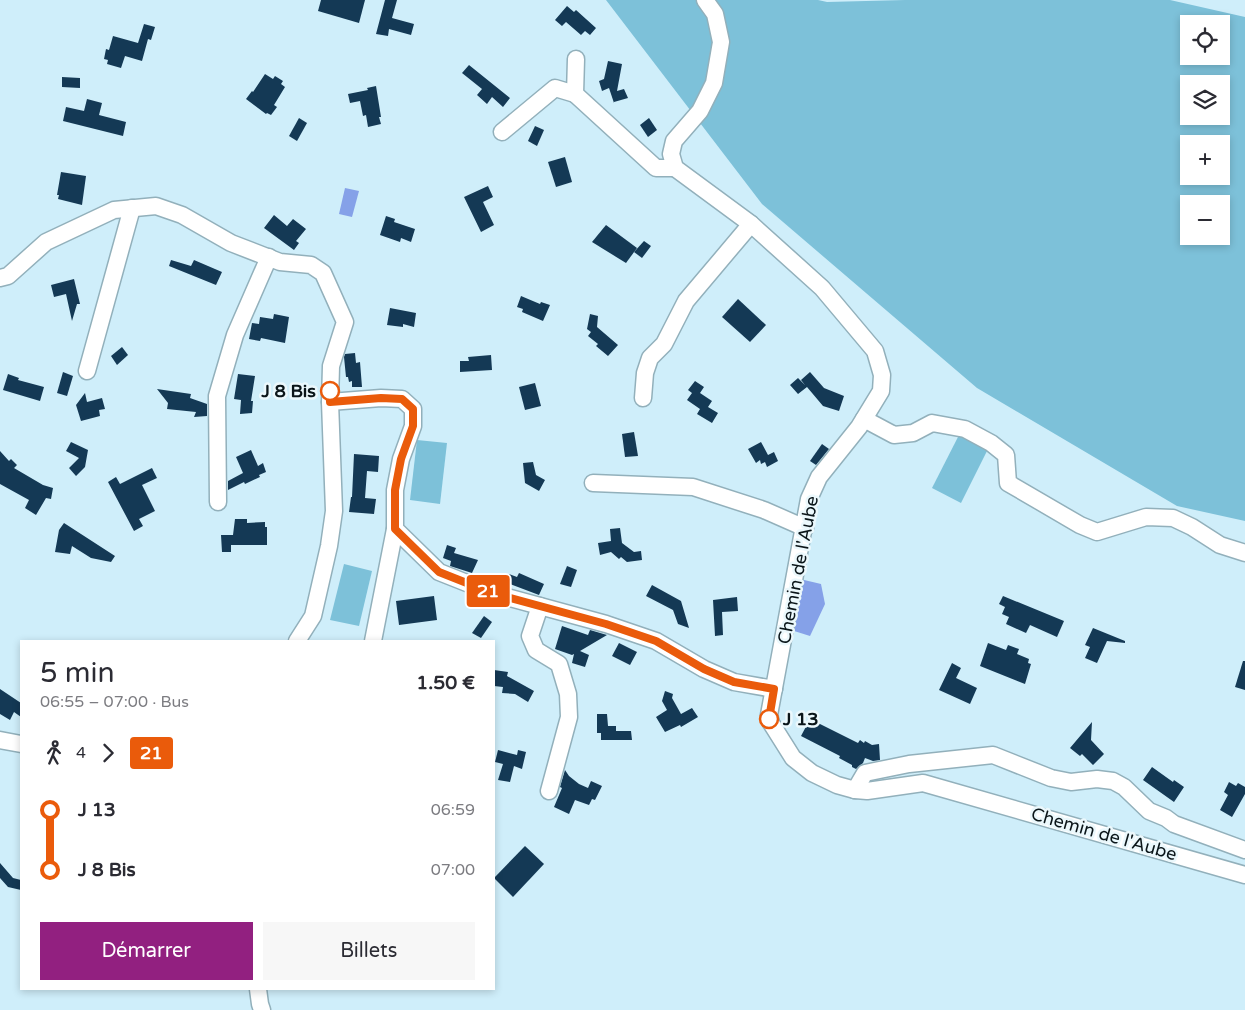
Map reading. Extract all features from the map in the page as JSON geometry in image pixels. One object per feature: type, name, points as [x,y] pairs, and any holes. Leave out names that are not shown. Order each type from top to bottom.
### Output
[{"type":"street","points":[[502,132],[555,88],[575,94],[656,168],[675,168],[671,154],[674,141],[700,112],[714,82],[721,42],[715,14],[705,0]]},
{"type":"street","points":[[575,94],[576,59]]},
{"type":"street","name":"Chemin de l'Aube","points":[[675,168],[751,224],[822,288],[875,351],[882,375],[882,391],[864,419],[819,477],[809,500],[769,720],[793,758],[812,772],[837,784],[856,790],[867,791],[924,783],[1245,875]]},
{"type":"street","points":[[0,278],[8,276],[46,242],[114,210],[156,206],[182,215],[231,243],[280,262],[311,265],[323,272],[345,322],[331,366],[330,402],[334,511],[329,546],[314,616],[298,640]]},
{"type":"street","points":[[87,370],[132,208]]},
{"type":"street","points":[[643,398],[645,373],[650,358],[664,344],[686,301],[751,224]]},
{"type":"street","points":[[218,502],[218,396],[235,336],[268,257]]},
{"type":"street","points":[[330,402],[381,398],[402,399],[413,409],[413,426],[401,459],[395,490],[395,529],[373,640]]},
{"type":"street","points":[[864,419],[894,435],[913,433],[932,423],[965,429],[991,443],[1006,455],[1008,483],[1080,525],[1098,532],[1146,517],[1173,518],[1192,527],[1220,545],[1245,553]]},
{"type":"street","points":[[593,483],[694,487],[764,510],[805,528]]},
{"type":"street","points":[[395,529],[439,572],[492,593],[606,624],[656,641],[704,669],[734,682],[774,689]]},
{"type":"street","points":[[540,606],[530,636],[536,650],[559,664],[568,694],[569,717],[549,791]]},
{"type":"street","points":[[0,740],[20,744]]},
{"type":"street","points":[[856,790],[864,773],[909,764],[993,756],[1051,778],[1071,782],[1097,779],[1113,781],[1124,787],[1149,811],[1166,818],[1174,824],[1245,850]]},
{"type":"street","points":[[258,990],[262,1010]]},
{"type":"shaded area","points":[[606,0],[818,0],[827,2],[905,0],[1170,0],[1245,17],[1245,521],[1177,506],[977,388],[762,204]]},
{"type":"shaded area","points":[[345,188],[359,191],[352,217],[339,214]]},
{"type":"shaded area","points":[[959,435],[988,449],[961,503],[932,488]]},
{"type":"shaded area","points":[[417,440],[447,443],[440,504],[410,500]]},
{"type":"shaded area","points":[[344,564],[372,571],[359,626],[330,620]]},
{"type":"shaded area","points":[[800,579],[821,584],[825,604],[810,636],[791,630]]},
{"type":"building","points":[[321,0],[365,0],[359,23],[318,11]]},
{"type":"building","points":[[385,0],[397,0],[392,18],[414,24],[411,35],[389,29],[388,36],[376,34]]},
{"type":"building","points":[[567,6],[574,12],[576,10],[596,28],[590,35],[585,31],[581,35],[566,22],[562,26],[555,20]]},
{"type":"building","points":[[144,24],[155,27],[151,40],[148,39],[142,61],[125,56],[121,68],[107,64],[108,60],[104,59],[106,49],[109,50],[113,36],[138,43]]},
{"type":"building","points":[[608,61],[622,64],[617,91],[624,89],[628,98],[614,103],[609,88],[602,91],[599,81],[604,79]]},
{"type":"building","points":[[469,65],[510,98],[503,107],[492,97],[487,104],[477,95],[482,89],[462,73]]},
{"type":"building","points":[[265,74],[273,79],[275,76],[283,81],[281,84],[285,87],[274,105],[277,107],[271,115],[266,114],[246,99]]},
{"type":"building","points":[[62,77],[80,78],[80,88],[62,87]]},
{"type":"building","points":[[376,86],[381,124],[368,127],[366,115],[363,116],[360,101],[350,103],[348,94],[368,90],[367,88]]},
{"type":"building","points":[[87,99],[102,103],[99,115],[126,122],[123,136],[63,121],[66,107],[84,111]]},
{"type":"building","points":[[299,118],[307,123],[297,141],[289,136]]},
{"type":"building","points":[[649,118],[657,130],[648,137],[640,125]]},
{"type":"building","points":[[535,126],[544,130],[537,146],[528,141]]},
{"type":"building","points":[[565,157],[572,182],[556,187],[548,162]]},
{"type":"building","points":[[61,172],[86,176],[82,205],[58,199]]},
{"type":"building","points":[[488,186],[493,197],[483,202],[494,225],[481,232],[464,197]]},
{"type":"building","points":[[274,215],[287,226],[293,219],[306,229],[296,241],[299,243],[294,250],[264,228]]},
{"type":"building","points":[[386,216],[395,219],[394,222],[415,229],[411,242],[401,238],[400,242],[380,235]]},
{"type":"building","points":[[606,225],[637,248],[626,263],[592,242]]},
{"type":"building","points":[[644,241],[651,246],[642,258],[634,252]]},
{"type":"building","points":[[171,260],[191,266],[194,260],[222,272],[216,285],[169,266]]},
{"type":"building","points":[[74,279],[80,304],[77,304],[72,321],[66,294],[54,297],[51,285]]},
{"type":"building","points":[[521,296],[540,304],[541,302],[550,305],[543,321],[522,312],[523,309],[517,307]]},
{"type":"building","points":[[738,299],[766,325],[750,342],[722,317]]},
{"type":"building","points":[[390,308],[416,313],[414,327],[403,324],[403,327],[387,325]]},
{"type":"building","points":[[274,314],[289,317],[285,343],[261,338],[260,341],[249,339],[252,323],[259,324],[260,317],[273,319]]},
{"type":"building","points":[[590,314],[598,316],[597,327],[618,345],[608,356],[588,336],[591,332],[587,329]]},
{"type":"building","points":[[122,347],[128,355],[117,365],[111,356]]},
{"type":"building","points":[[355,353],[356,363],[360,362],[362,387],[352,387],[352,381],[349,382],[348,377],[346,377],[345,354]]},
{"type":"building","points":[[491,355],[492,370],[460,372],[460,361],[469,361],[468,357]]},
{"type":"building","points":[[63,372],[73,376],[67,396],[57,393]]},
{"type":"building","points":[[810,372],[824,388],[844,396],[839,411],[823,406],[807,387],[798,394],[790,385],[798,378],[805,385],[801,380]]},
{"type":"building","points":[[8,374],[19,378],[18,380],[44,387],[40,401],[3,390]]},
{"type":"building","points":[[238,374],[255,376],[251,401],[253,401],[252,413],[240,414],[241,400],[234,399]]},
{"type":"building","points":[[695,381],[704,387],[700,393],[712,401],[708,407],[718,413],[712,423],[697,414],[700,409],[687,400],[692,393],[688,390]]},
{"type":"building","points":[[535,383],[541,406],[525,410],[519,387]]},
{"type":"building","points":[[157,389],[191,394],[190,398],[207,404],[207,416],[194,417],[196,412],[167,409],[168,403]]},
{"type":"building","points":[[85,393],[87,402],[102,398],[105,409],[99,410],[100,416],[81,421],[76,405]]},
{"type":"building","points":[[634,432],[638,456],[625,457],[622,434]]},
{"type":"building","points":[[71,442],[88,450],[85,467],[76,476],[69,468],[79,458],[66,451]]},
{"type":"building","points":[[761,442],[768,455],[774,452],[778,461],[767,467],[765,462],[761,464],[760,460],[756,463],[748,449]]},
{"type":"building","points":[[822,444],[829,449],[816,465],[810,461]]},
{"type":"building","points":[[251,450],[258,466],[263,463],[266,472],[259,475],[260,477],[228,490],[228,481],[243,473],[236,457]]},
{"type":"building","points":[[0,451],[9,461],[11,459],[17,465],[14,468],[43,485],[53,488],[51,499],[46,498],[36,515],[25,508],[29,500],[0,484]]},
{"type":"building","points":[[354,454],[379,456],[378,472],[367,471],[365,498],[376,499],[374,514],[349,512],[352,497]]},
{"type":"building","points":[[533,462],[536,475],[545,480],[539,491],[525,483],[523,463]]},
{"type":"building","points":[[152,468],[157,478],[142,485],[155,511],[139,519],[143,526],[134,531],[108,482],[116,477],[120,484]]},
{"type":"building","points":[[235,519],[247,519],[247,523],[265,522],[265,527],[267,527],[267,545],[231,545],[231,552],[222,552],[221,535],[233,535]]},
{"type":"building","points":[[64,523],[115,556],[111,562],[91,558],[72,546],[70,554],[55,552],[59,530]]},
{"type":"building","points":[[620,528],[622,543],[634,552],[641,551],[642,560],[627,562],[621,557],[619,559],[611,552],[600,555],[598,543],[611,541],[610,529]]},
{"type":"building","points":[[447,545],[456,548],[454,553],[478,560],[472,573],[450,566],[451,561],[443,558]]},
{"type":"building","points":[[567,566],[577,570],[571,587],[560,584]]},
{"type":"building","points":[[519,573],[544,584],[539,595],[505,582],[509,574],[517,577]]},
{"type":"building","points":[[652,585],[681,601],[689,628],[678,624],[673,610],[646,596]]},
{"type":"building","points":[[434,596],[437,620],[399,625],[396,601]]},
{"type":"building","points":[[1003,596],[1064,621],[1057,637],[1030,625],[1026,633],[1006,624],[1009,617],[1002,614],[1005,607],[999,604]]},
{"type":"building","points":[[737,597],[738,611],[722,612],[723,635],[715,636],[713,600]]},
{"type":"building","points":[[484,616],[492,622],[481,638],[472,633]]},
{"type":"building","points":[[562,626],[588,635],[590,630],[607,635],[580,651],[589,655],[585,667],[572,663],[574,654],[555,649]]},
{"type":"building","points":[[1093,628],[1125,641],[1125,643],[1107,641],[1097,663],[1085,658],[1090,647],[1085,645]]},
{"type":"building","points":[[619,643],[637,652],[630,665],[612,656]]},
{"type":"building","points":[[988,643],[1006,650],[1008,645],[1019,649],[1017,654],[1029,659],[1028,663],[1031,664],[1025,684],[980,666]]},
{"type":"building","points":[[1243,661],[1245,661],[1245,690],[1235,687]]},
{"type":"building","points":[[952,663],[961,668],[956,678],[977,688],[970,704],[939,690]]},
{"type":"building","points":[[495,670],[508,672],[507,676],[534,691],[528,702],[515,694],[502,693],[503,687],[495,686]]},
{"type":"building","points":[[0,689],[20,702],[20,716],[14,712],[10,720],[0,714]]},
{"type":"building","points":[[665,691],[673,694],[672,698],[681,714],[692,708],[698,717],[681,727],[680,725],[665,732],[656,717],[667,710],[662,701]]},
{"type":"building","points":[[597,714],[607,714],[608,726],[616,726],[616,731],[631,731],[632,740],[601,740],[601,733],[597,733]]},
{"type":"building","points":[[810,719],[858,743],[860,740],[872,745],[879,744],[880,760],[873,761],[865,758],[863,763],[856,769],[852,767],[852,765],[839,758],[840,756],[801,736]]},
{"type":"building","points":[[1092,722],[1091,740],[1104,754],[1093,765],[1082,754],[1080,756],[1070,748]]},
{"type":"building","points":[[498,750],[517,755],[518,750],[526,752],[522,769],[514,766],[510,782],[498,780],[503,764],[495,762]]},
{"type":"building","points":[[1152,767],[1173,782],[1174,780],[1184,787],[1174,802],[1143,780]]},
{"type":"building","points":[[565,770],[579,784],[588,788],[591,781],[602,786],[595,800],[592,799],[589,805],[575,800],[569,814],[554,807],[562,788],[560,787]]},
{"type":"building","points":[[1229,782],[1236,786],[1238,783],[1245,787],[1245,794],[1232,817],[1220,810],[1228,795],[1224,792]]},
{"type":"building","points":[[525,846],[544,864],[513,897],[495,877]]},
{"type":"building","points":[[0,863],[13,878],[20,880],[20,890],[8,887],[0,878]]},
{"type":"bus line","name":"21","points":[[330,391],[330,402],[381,398],[402,399],[413,409],[413,426],[405,444],[395,490],[395,529],[439,572],[492,593],[606,624],[656,641],[704,669],[734,682],[774,689],[769,719]]},
{"type":"place","name":"J 8 Bis","points":[[330,391]]},
{"type":"place","name":"J 13","points":[[769,719]]}]
